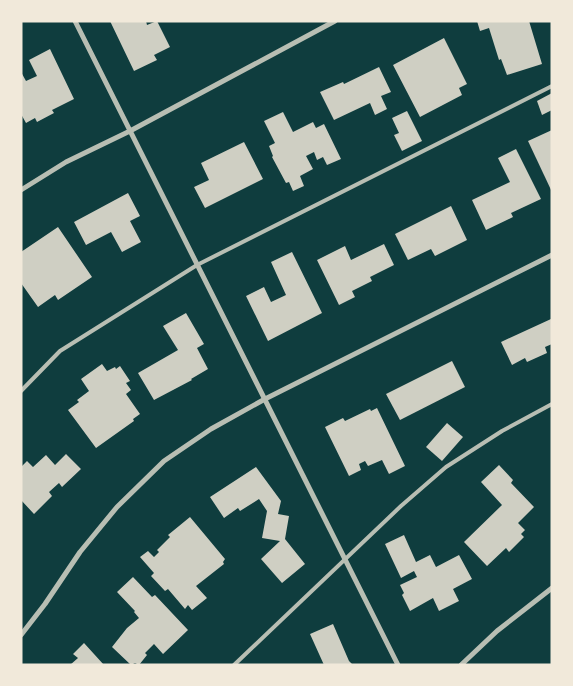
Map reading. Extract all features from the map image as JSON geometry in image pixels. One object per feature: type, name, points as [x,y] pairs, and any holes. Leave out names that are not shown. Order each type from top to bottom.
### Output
[{"type":"street","points":[[75,21],[398,665]]},
{"type":"street","points":[[21,190],[66,162],[130,131],[336,21]]},
{"type":"street","points":[[21,635],[45,604],[80,552],[117,507],[164,460],[211,429],[265,399],[552,255]]},
{"type":"street","points":[[461,665],[496,631],[552,588]]},
{"type":"lane","points":[[21,391],[60,351],[197,265],[552,86]]},
{"type":"lane","points":[[234,665],[401,506],[446,467],[502,431],[552,404]]},
{"type":"building","points":[[110,21],[146,21],[147,25],[157,21],[170,47],[154,55],[157,60],[134,71]]},
{"type":"building","points":[[477,21],[529,21],[542,64],[507,75],[501,59],[499,60],[489,28],[480,31]]},
{"type":"building","points":[[444,38],[467,84],[459,88],[462,95],[420,117],[393,65]]},
{"type":"building","points":[[50,49],[74,99],[52,110],[54,113],[37,122],[35,118],[26,123],[21,114],[21,72],[26,81],[37,76],[29,60]]},
{"type":"building","points":[[379,67],[391,92],[381,96],[387,109],[375,115],[370,103],[334,120],[320,92],[343,82],[344,84]]},
{"type":"building","points":[[552,93],[552,110],[542,115],[537,101]]},
{"type":"building","points":[[407,111],[422,141],[402,151],[394,135],[399,133],[392,118]]},
{"type":"building","points":[[283,112],[293,132],[313,122],[316,128],[324,124],[341,159],[327,165],[323,157],[317,160],[314,152],[306,156],[313,169],[300,176],[304,186],[293,191],[289,182],[286,183],[272,157],[269,146],[275,143],[264,121]]},
{"type":"building","points":[[552,130],[552,192],[528,141]]},
{"type":"building","points":[[244,142],[263,179],[205,208],[194,187],[209,180],[201,163]]},
{"type":"building","points":[[516,149],[541,199],[511,213],[513,217],[486,230],[472,200],[510,182],[498,158]]},
{"type":"building","points":[[128,193],[140,216],[130,221],[141,242],[122,252],[111,232],[86,245],[74,222]]},
{"type":"building","points":[[451,206],[467,240],[435,256],[431,249],[408,260],[395,234]]},
{"type":"building","points":[[58,227],[92,277],[58,300],[55,295],[38,307],[21,283],[21,252]]},
{"type":"building","points":[[384,244],[394,265],[370,277],[372,281],[352,291],[355,297],[339,305],[317,260],[345,246],[351,260]]},
{"type":"building","points":[[292,252],[322,313],[268,341],[246,296],[264,287],[271,302],[286,295],[271,262]]},
{"type":"building","points":[[186,313],[204,344],[197,348],[208,369],[192,380],[154,400],[138,373],[178,350],[163,326]]},
{"type":"building","points":[[551,319],[552,344],[545,347],[547,353],[527,362],[525,358],[512,365],[501,342]]},
{"type":"building","points":[[452,361],[465,387],[400,420],[386,394]]},
{"type":"building","points":[[102,364],[107,371],[120,366],[130,381],[126,383],[131,390],[126,394],[140,414],[133,419],[134,421],[96,448],[68,410],[89,391],[81,379]]},
{"type":"building","points":[[377,408],[405,466],[389,474],[382,460],[368,466],[365,461],[359,464],[361,470],[349,476],[325,427],[343,418],[345,421],[370,409],[371,411]]},
{"type":"building","points":[[447,423],[463,437],[442,461],[426,447]]},
{"type":"building","points":[[66,454],[81,469],[62,487],[59,483],[49,492],[52,496],[34,514],[21,500],[21,467],[27,461],[33,467],[46,455],[55,465]]},
{"type":"building","points":[[499,465],[513,480],[511,483],[534,507],[518,523],[525,530],[521,534],[524,537],[509,552],[506,548],[487,566],[464,542],[502,505],[481,482]]},
{"type":"building","points":[[256,467],[281,501],[278,514],[289,516],[285,539],[305,564],[282,583],[261,559],[280,541],[262,538],[267,511],[259,499],[240,511],[238,508],[224,518],[210,497]]},
{"type":"building","points":[[190,517],[225,559],[224,564],[196,586],[207,598],[192,610],[188,605],[185,609],[168,589],[165,591],[151,576],[154,573],[140,557],[148,551],[154,557],[159,552],[157,550],[170,537],[168,535]]},
{"type":"building","points":[[404,535],[416,562],[430,555],[436,567],[459,555],[472,579],[453,589],[459,601],[439,611],[433,598],[410,611],[402,595],[404,593],[400,585],[417,577],[414,571],[401,578],[385,544]]},
{"type":"building","points":[[133,577],[152,597],[155,595],[188,630],[163,654],[154,644],[145,653],[147,655],[139,665],[135,663],[131,665],[112,647],[127,628],[139,618],[117,592]]},
{"type":"building","points":[[333,624],[349,661],[353,665],[324,665],[310,634]]},
{"type":"building","points":[[84,643],[104,665],[70,665],[78,658],[73,654]]}]
